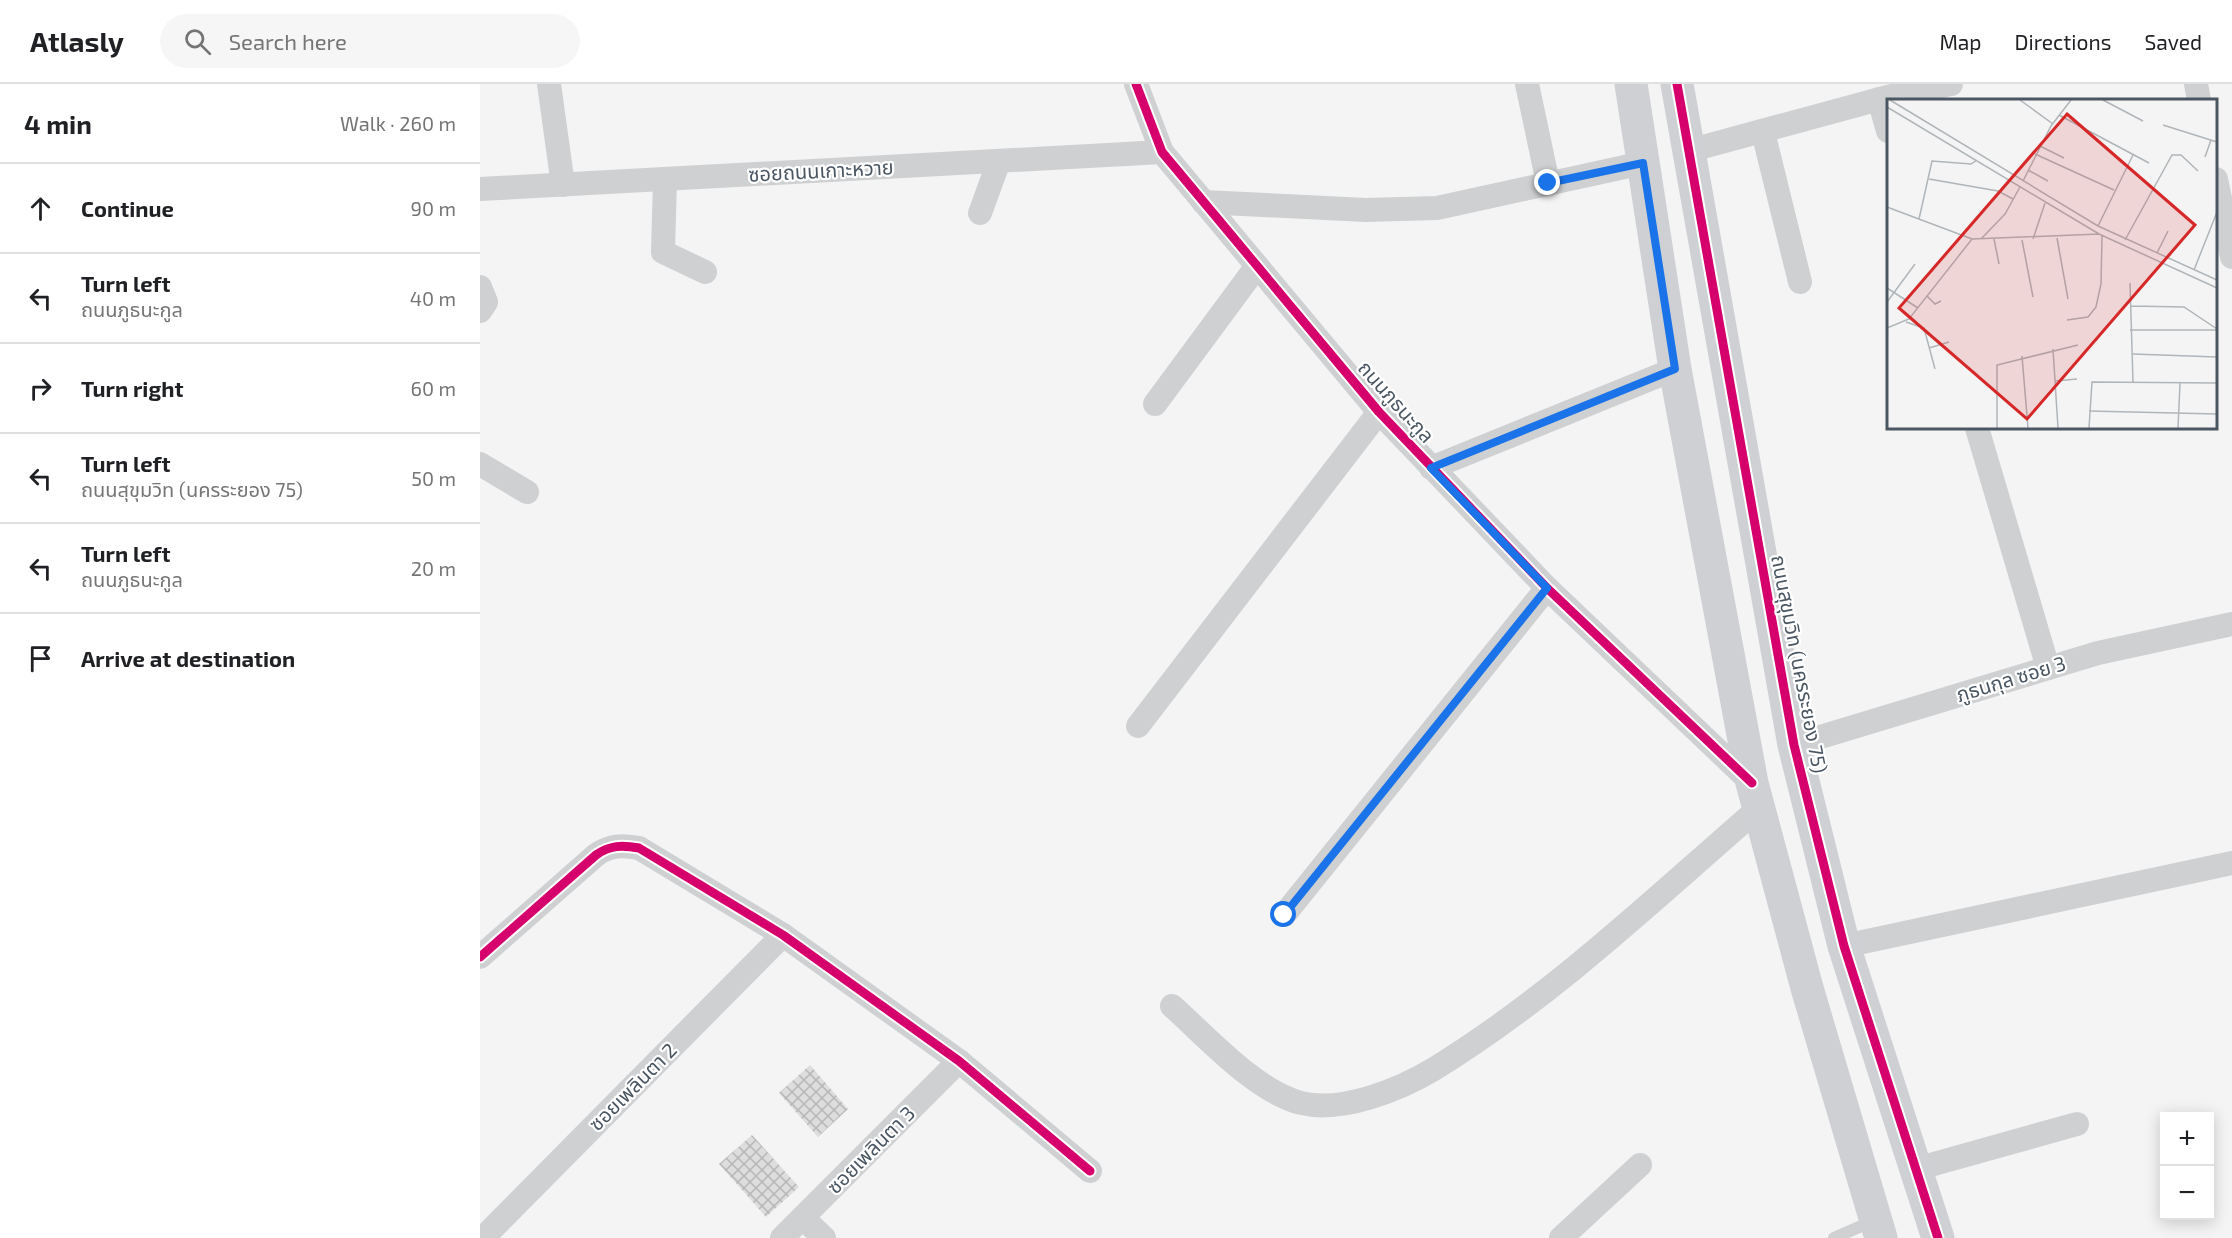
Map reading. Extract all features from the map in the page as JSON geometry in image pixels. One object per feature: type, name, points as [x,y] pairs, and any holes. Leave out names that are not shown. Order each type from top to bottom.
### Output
[{"type":"street","points":[[549,84],[563,185]]},
{"type":"street","name":"ถนนภูธนะกูล","points":[[1136,84],[1162,152],[1379,412],[1547,588],[1756,795]]},
{"type":"street","points":[[1527,84],[1548,183]]},
{"type":"street","points":[[1631,84],[1675,369],[1756,795],[1807,988],[1879,1229]]},
{"type":"street","name":"ถนนสุขุมวิท (นครระยอง 75)","points":[[1677,84],[1794,745],[1844,946],[1938,1238]]},
{"type":"street","points":[[2196,84],[2199,99]]},
{"type":"street","points":[[1688,151],[1879,99],[1948,90]]},
{"type":"street","points":[[1879,99],[1887,127]]},
{"type":"street","points":[[1764,132],[1800,282]]},
{"type":"street","name":"ซอยถนนเกาะหวาย","points":[[480,189],[1162,152]]},
{"type":"street","points":[[980,213],[999,161]]},
{"type":"street","points":[[1203,202],[1366,210],[1437,208],[1643,163]]},
{"type":"street","points":[[665,179],[663,252],[705,272]]},
{"type":"street","points":[[2217,183],[2232,257]]},
{"type":"street","points":[[1155,404],[1257,266]]},
{"type":"street","points":[[480,287],[486,302],[480,311]]},
{"type":"street","points":[[1431,468],[1675,369]]},
{"type":"street","points":[[1138,726],[1379,412]]},
{"type":"street","points":[[1977,429],[2048,668]]},
{"type":"street","points":[[480,464],[527,492]]},
{"type":"street","points":[[1284,915],[1547,588]]},
{"type":"street","name":"ภูธนกุล ซอย 3","points":[[1794,745],[2098,653],[2232,624]]},
{"type":"street","points":[[1172,1006],[1259,1084],[1281,1097],[1304,1104],[1325,1105],[1347,1104],[1365,1099],[1433,1069],[1510,1018],[1582,962],[1756,795]]},
{"type":"street","points":[[480,957],[606,848],[622,845],[639,848],[783,935],[959,1062],[1090,1171]]},
{"type":"street","points":[[1844,946],[2232,863]]},
{"type":"street","name":"ซอยเพลินตา 2","points":[[483,1238],[783,935]]},
{"type":"street","name":"ซอยเพลินตา 3","points":[[782,1238],[959,1062]]},
{"type":"street","points":[[1916,1169],[2077,1124]]},
{"type":"street","points":[[1561,1238],[1640,1165]]},
{"type":"street","points":[[803,1218],[824,1238]]},
{"type":"lane","points":[[1834,1238],[1879,1229]]},
{"type":"building","points":[[810,1065],[848,1109],[818,1137],[779,1093]]},
{"type":"building","points":[[752,1135],[799,1187],[766,1217],[719,1164]]},
{"type":"cycle path","points":[[1136,84],[1162,152],[1379,412],[1547,588],[1752,783]]},
{"type":"cycle path","points":[[1677,84],[1794,745],[1844,946],[1938,1238]]},
{"type":"cycle path","points":[[480,957],[596,855],[606,849],[616,847],[639,848],[783,935],[959,1061],[1090,1171]]},
{"type":"route","points":[[1284,915],[1547,588],[1431,468],[1675,369],[1643,163],[1548,183]]}]
